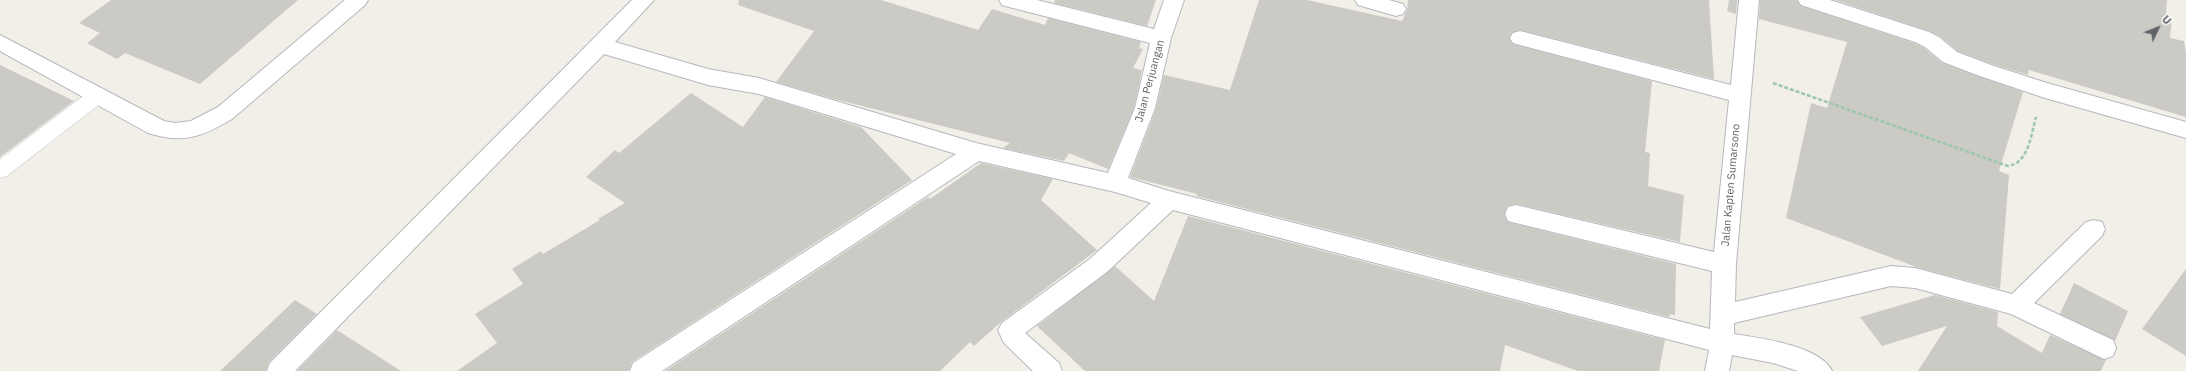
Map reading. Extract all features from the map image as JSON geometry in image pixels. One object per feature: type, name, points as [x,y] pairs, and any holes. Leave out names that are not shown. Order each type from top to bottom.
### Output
[{"type":"street","points":[[0,42],[168,132],[180,132],[207,124],[225,113],[358,0]]},
{"type":"street","points":[[280,371],[644,0]]},
{"type":"street","points":[[1009,0],[1161,38]]},
{"type":"street","name":"Jalan Perjuangan","points":[[1115,183],[1145,108],[1161,38],[1174,0]]},
{"type":"street","points":[[1365,0],[1396,9]]},
{"type":"street","name":"Jalan Kapten Sumarsono","points":[[1717,371],[1722,343],[1724,315],[1724,264],[1749,0]]},
{"type":"street","points":[[1808,0],[1922,37],[1960,61],[2045,90],[2186,130]]},
{"type":"street","points":[[1520,38],[1740,95]]},
{"type":"street","points":[[600,45],[708,77],[759,86],[976,152],[1115,183],[1168,200],[1722,343],[1782,353],[1808,363],[1820,371]]},
{"type":"street","points":[[642,371],[976,152]]},
{"type":"street","points":[[1050,371],[1012,336],[1010,330],[1099,266],[1168,200]]},
{"type":"street","points":[[1516,214],[1724,264]]},
{"type":"street","points":[[2016,304],[2094,229]]},
{"type":"street","points":[[1724,315],[1759,308],[1818,291],[1891,276],[1915,278],[2016,304],[2104,348]]},
{"type":"lane","points":[[0,170],[98,95]]},
{"type":"path","points":[[1742,72],[2008,166],[2015,165],[2023,159],[2045,90]]},
{"type":"building","points":[[111,0],[298,0],[200,84],[125,53],[117,59],[87,43],[100,33],[79,23]]},
{"type":"building","points":[[739,0],[881,0],[978,30],[992,9],[1045,25],[1048,18],[1141,42],[1139,48],[1143,49],[1133,68],[1142,70],[1134,108],[1108,169],[1069,153],[1064,161],[1003,148],[1010,143],[834,99],[776,82],[814,31],[738,5]]},
{"type":"building","points":[[1055,0],[1156,0],[1147,26],[1054,3]]},
{"type":"building","points":[[1259,0],[1307,0],[1402,21],[1407,10],[1408,0],[1709,0],[1714,79],[1520,30],[1513,32],[1509,37],[1513,44],[1652,81],[1645,152],[1650,153],[1648,186],[1684,195],[1680,242],[1516,204],[1507,206],[1504,215],[1508,222],[1676,264],[1675,315],[1670,314],[1669,317],[1196,196],[1197,194],[1130,177],[1156,109],[1164,75],[1230,90]]},
{"type":"building","points":[[1729,0],[1737,0],[1736,14],[1727,11]]},
{"type":"building","points":[[1760,0],[1797,0],[1801,6],[1914,43],[1924,48],[1942,63],[2023,92],[1999,171],[2009,175],[2000,289],[1919,268],[1786,218],[1811,103],[1827,108],[1847,42],[1759,19]]},
{"type":"building","points":[[1835,0],[2167,0],[2166,14],[2172,17],[2170,38],[2184,41],[2186,53],[2186,117],[2029,70],[2028,75],[1992,64],[1958,51],[1940,36],[1929,31]]},
{"type":"building","points":[[0,65],[74,101],[0,157]]},
{"type":"building","points":[[691,93],[743,127],[765,97],[861,127],[912,180],[632,362],[629,371],[457,371],[497,343],[475,314],[523,284],[512,269],[541,251],[543,254],[600,220],[598,219],[625,203],[586,177],[615,150],[619,153]]},
{"type":"building","points":[[981,163],[1053,179],[1041,200],[1097,250],[1001,322],[974,346],[970,342],[940,371],[665,371],[928,197],[930,199]]},
{"type":"building","points":[[1188,216],[1665,340],[1659,371],[1578,371],[1505,345],[1500,371],[1085,371],[1037,326],[1115,266],[1154,301]]},
{"type":"building","points":[[2186,269],[2186,356],[2142,329]]},
{"type":"building","points":[[2074,283],[2128,311],[2115,341],[2060,314]]},
{"type":"building","points":[[1935,295],[1998,312],[1997,326],[2042,353],[2050,335],[2106,360],[2101,371],[1918,371],[1947,326],[1882,346],[1860,317]]},
{"type":"building","points":[[295,300],[317,314],[269,362],[266,371],[220,371]]},
{"type":"building","points":[[337,330],[401,371],[297,371]]}]
